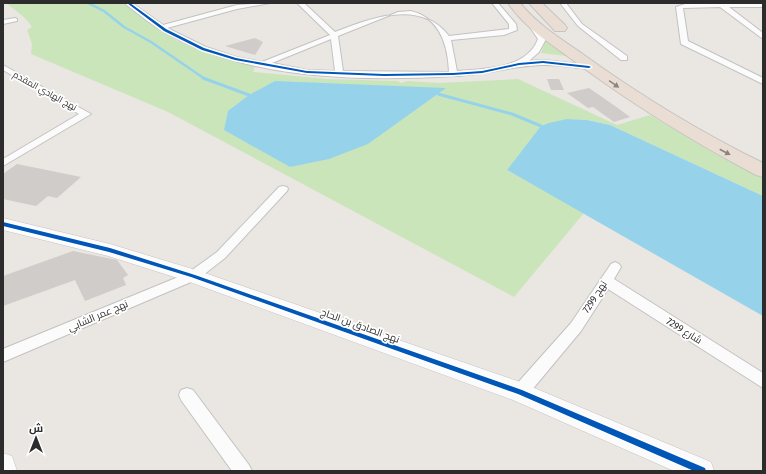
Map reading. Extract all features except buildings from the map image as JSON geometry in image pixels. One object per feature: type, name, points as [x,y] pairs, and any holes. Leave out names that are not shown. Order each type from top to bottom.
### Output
[{"type":"highway","points":[[514,3],[530,21],[550,39],[647,107],[722,150],[763,171]]},
{"type":"highway","points":[[524,3],[584,62]]},
{"type":"highway","points":[[535,3],[567,35],[605,64],[698,122],[763,157]]},
{"type":"street","points":[[128,3],[161,28],[203,49],[235,59],[307,72],[339,74],[453,74],[482,72],[520,64],[584,62]]},
{"type":"street","points":[[161,28],[235,5],[267,3]]},
{"type":"street","points":[[300,3],[320,20],[334,35],[339,74]]},
{"type":"street","points":[[388,3],[397,10]]},
{"type":"street","points":[[447,38],[504,33],[513,30],[512,24],[495,3]]},
{"type":"street","points":[[563,3],[580,25],[624,58]]},
{"type":"street","points":[[763,5],[684,5],[679,7],[684,42],[763,81]]},
{"type":"street","points":[[722,5],[763,37]]},
{"type":"street","points":[[264,64],[397,10],[410,8],[428,13],[447,38],[453,57],[453,74]]},
{"type":"street","points":[[3,22],[15,20]]},
{"type":"street","points":[[520,64],[534,54],[542,39],[530,21]]},
{"type":"street","name":"نهج الهادي المقدم","points":[[3,68],[86,114],[3,163]]},
{"type":"street","name":"نهج عمر الشابي","points":[[3,356],[193,276],[221,255],[283,189]]},
{"type":"street","name":"نهج الصادق بن الحاج","points":[[3,224],[110,250],[193,276],[520,392],[702,471]]},
{"type":"street","name":"نهج 7299","points":[[520,392],[576,327],[615,267]]},
{"type":"street","name":"شارع 7299","points":[[606,281],[763,381]]},
{"type":"street","points":[[187,395],[242,471]]},
{"type":"street","points":[[3,465],[5,471]]},
{"type":"green space","points":[[6,3],[125,3],[154,26],[176,40],[201,51],[255,66],[253,72],[327,79],[398,81],[401,83],[408,81],[439,83],[518,79],[617,125],[650,115],[716,154],[763,178],[763,196],[610,125],[587,120],[567,119],[507,170],[584,213],[514,297],[168,112],[31,54],[32,44],[27,30],[32,27],[24,17]]},
{"type":"green space","points":[[546,39],[567,56],[541,53]]},
{"type":"water","points":[[275,81],[446,88],[368,144],[329,159],[290,167],[224,130],[228,111],[249,95]]},
{"type":"water","points":[[567,119],[587,120],[610,125],[763,196],[763,316],[507,170],[541,126]]},
{"type":"waterway","points":[[88,3],[104,11],[124,27],[151,42],[204,78]]},
{"type":"waterway","points":[[204,78],[249,95]]},
{"type":"waterway","points":[[438,94],[512,114],[541,126]]},
{"type":"cycle path","points":[[128,3],[165,30],[203,49],[235,59],[307,72],[384,75],[453,74],[482,72],[519,64],[543,62],[589,67]]},
{"type":"cycle path","points":[[3,224],[110,250],[193,276],[520,392],[702,471]]}]
